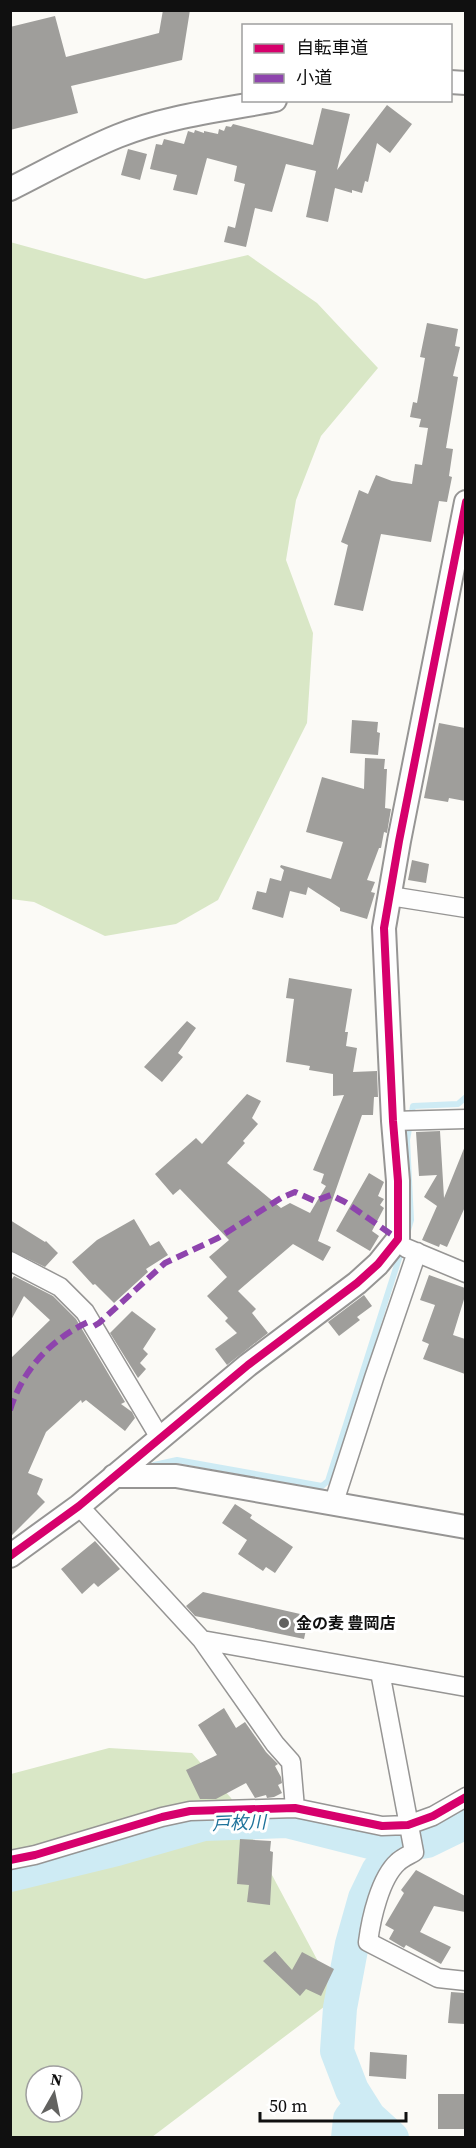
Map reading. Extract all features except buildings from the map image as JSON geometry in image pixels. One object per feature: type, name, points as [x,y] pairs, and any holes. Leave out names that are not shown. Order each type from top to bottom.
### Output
[{"type":"street","points":[[10,189],[119,135],[177,118],[264,102]]},
{"type":"street","points":[[10,1556],[79,1506],[248,1365],[357,1282],[378,1264],[398,1239],[398,1197],[384,928],[399,841],[459,565],[465,502]]},
{"type":"street","points":[[390,896],[465,908]]},
{"type":"street","points":[[393,1121],[465,1119]]},
{"type":"street","points":[[394,1243],[465,1273]]},
{"type":"street","points":[[333,1505],[417,1252]]},
{"type":"street","points":[[10,1261],[60,1287],[85,1312],[160,1438]]},
{"type":"street","points":[[114,1476],[176,1476],[465,1527]]},
{"type":"street","points":[[79,1506],[202,1640],[275,1744],[291,1762],[295,1808]]},
{"type":"street","points":[[202,1640],[465,1687]]},
{"type":"street","points":[[380,1672],[414,1852],[399,1861],[388,1873],[370,1925],[368,1942],[438,1978],[465,1981]]},
{"type":"street","points":[[10,1860],[190,1811],[295,1808],[382,1826],[408,1824],[433,1816],[465,1797]]},
{"type":"green space","points":[[10,242],[145,279],[248,255],[317,303],[378,368],[321,436],[296,500],[286,560],[313,633],[307,723],[218,900],[176,924],[105,936],[34,902],[11,899]]},
{"type":"green space","points":[[109,1748],[192,1753],[231,1798],[337,1997],[152,2137],[11,2138],[11,1774]]},
{"type":"waterway","points":[[407,1234],[411,1220],[407,1140],[413,1106],[458,1104],[466,1097]]},
{"type":"waterway","points":[[154,1465],[177,1460],[322,1486],[328,1481],[402,1249]]},
{"type":"waterway","name":"戸枚川","points":[[10,1875],[117,1849],[204,1824],[287,1821],[370,1842],[403,1845],[427,1841],[466,1822]]},
{"type":"waterway","points":[[392,2138],[369,2117],[352,2090],[337,2051],[340,2008],[352,1944],[365,1898],[378,1871],[389,1856],[403,1845]]},
{"type":"waterway","points":[[348,2138],[350,2119],[361,2105]]},
{"type":"marked path","points":[[94,1326],[165,1263],[218,1238],[281,1198],[295,1192],[315,1201],[331,1195],[345,1202],[398,1239]]},
{"type":"marked path","points":[[10,1410],[22,1381],[40,1357],[63,1337],[90,1321]]},
{"type":"cycle path","points":[[10,1556],[79,1506],[248,1365],[357,1283],[378,1264],[398,1239],[398,1181],[384,928],[466,502]]},
{"type":"cycle path","points":[[10,1860],[190,1811],[295,1808],[382,1826],[408,1825],[433,1816],[466,1797]]},
{"type":"place","name":"金の麦 豊岡店","points":[[284,1623]]}]
